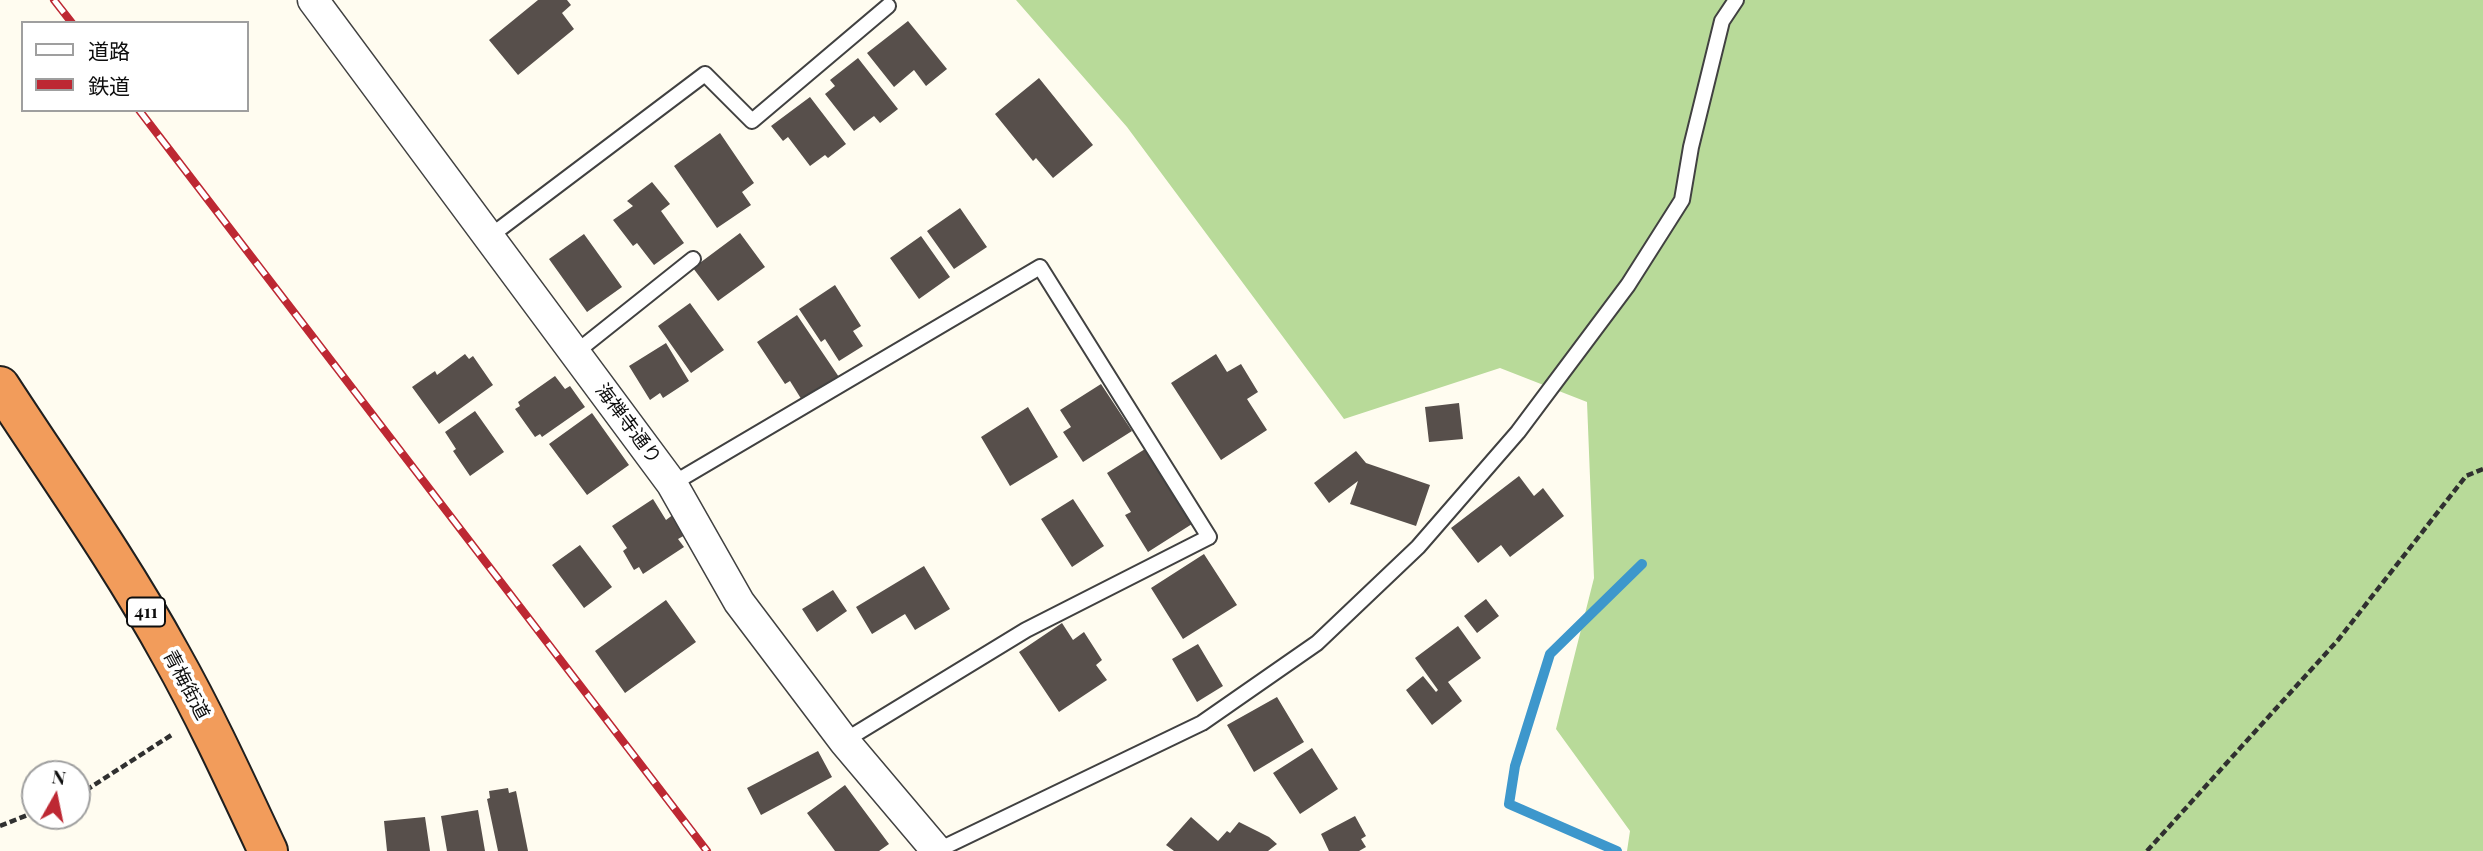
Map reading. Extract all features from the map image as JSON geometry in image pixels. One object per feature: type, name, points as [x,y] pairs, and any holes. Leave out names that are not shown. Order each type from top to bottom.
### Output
[{"type":"highway","name":"青梅街道","points":[[0,386],[129,583],[171,654],[203,714],[268,851]]},
{"type":"street","name":"海禅寺通り","points":[[313,0],[673,484],[738,602],[844,741],[937,851]]},
{"type":"lane","points":[[937,851],[1202,723],[1317,643],[1418,547],[1518,432],[1628,285],[1682,200],[1699,108],[1722,21],[1736,0]]},
{"type":"lane","points":[[489,237],[705,74],[752,121],[888,5]]},
{"type":"lane","points":[[575,353],[693,259]]},
{"type":"lane","points":[[673,484],[1040,267],[1209,537],[1026,630],[844,741]]},
{"type":"path","points":[[2147,851],[2338,640],[2466,476],[2483,469]]},
{"type":"path","points":[[91,787],[203,714]]},
{"type":"path","points":[[0,826],[21,818]]},
{"type":"green space","points":[[1016,0],[2483,0],[2483,851],[1627,851],[1630,831],[1556,729],[1594,578],[1587,402],[1500,368],[1344,419],[1127,127]]},
{"type":"building","points":[[538,0],[567,0],[571,5],[562,13],[574,29],[518,75],[489,40]]},
{"type":"building","points":[[908,21],[947,69],[926,86],[914,70],[894,87],[867,53]]},
{"type":"building","points":[[858,58],[898,109],[880,123],[874,116],[854,131],[825,94],[835,86],[830,80]]},
{"type":"building","points":[[1039,78],[1093,145],[1053,178],[1036,158],[1033,161],[995,114]]},
{"type":"building","points":[[810,97],[846,144],[828,158],[825,155],[810,166],[788,137],[783,141],[771,126]]},
{"type":"building","points":[[720,133],[754,183],[742,192],[751,205],[717,228],[674,166]]},
{"type":"building","points":[[652,182],[670,204],[661,211],[684,243],[654,265],[637,243],[633,246],[613,220],[633,206],[627,201]]},
{"type":"building","points":[[960,208],[987,247],[954,269],[927,231]]},
{"type":"building","points":[[740,233],[765,267],[718,301],[693,268]]},
{"type":"building","points":[[584,234],[622,287],[587,312],[549,259]]},
{"type":"building","points":[[921,236],[950,277],[919,299],[890,258]]},
{"type":"building","points":[[835,285],[861,326],[853,331],[863,346],[839,361],[825,339],[821,342],[799,309]]},
{"type":"building","points":[[690,303],[724,350],[691,373],[658,326]]},
{"type":"building","points":[[797,315],[841,380],[805,405],[790,381],[785,384],[757,342]]},
{"type":"building","points":[[666,343],[689,381],[663,398],[660,393],[650,400],[629,366]]},
{"type":"building","points":[[465,354],[469,359],[473,356],[493,385],[439,424],[412,387],[435,371],[437,375]]},
{"type":"building","points":[[1216,354],[1227,372],[1241,364],[1258,392],[1247,399],[1267,430],[1221,460],[1171,383]]},
{"type":"building","points":[[555,376],[565,389],[570,386],[585,407],[542,437],[540,434],[535,437],[515,409],[520,406],[518,402]]},
{"type":"building","points":[[1101,384],[1132,431],[1083,462],[1063,432],[1071,427],[1060,410]]},
{"type":"building","points":[[1459,403],[1463,439],[1429,442],[1425,407]]},
{"type":"building","points":[[1028,407],[1058,457],[1010,486],[981,437]]},
{"type":"building","points":[[475,411],[504,452],[470,476],[453,451],[456,449],[445,432]]},
{"type":"building","points":[[592,413],[629,465],[587,495],[549,444]]},
{"type":"building","points":[[1145,449],[1192,524],[1148,552],[1125,515],[1131,512],[1107,473]]},
{"type":"building","points":[[1356,451],[1366,463],[1430,485],[1416,526],[1350,504],[1358,481],[1329,503],[1314,483]]},
{"type":"building","points":[[1519,476],[1534,496],[1543,488],[1564,516],[1510,557],[1501,545],[1478,563],[1451,528]]},
{"type":"building","points":[[653,499],[666,520],[674,514],[687,534],[678,539],[684,547],[643,574],[639,567],[634,570],[623,551],[627,548],[612,526]]},
{"type":"building","points":[[1073,499],[1104,546],[1072,567],[1041,519]]},
{"type":"building","points":[[580,545],[612,587],[584,608],[552,565]]},
{"type":"building","points":[[1204,554],[1237,605],[1183,639],[1151,588]]},
{"type":"building","points":[[924,566],[950,609],[915,630],[905,614],[872,634],[856,607]]},
{"type":"building","points":[[833,590],[847,611],[817,632],[802,609]]},
{"type":"building","points":[[1486,599],[1499,616],[1477,633],[1464,616]]},
{"type":"building","points":[[666,600],[696,642],[625,693],[595,651]]},
{"type":"building","points":[[1062,623],[1073,640],[1084,632],[1102,660],[1096,665],[1107,680],[1059,712],[1019,652]]},
{"type":"building","points":[[1458,626],[1481,658],[1448,682],[1462,701],[1432,725],[1406,690],[1423,676],[1436,692],[1438,690],[1415,658]]},
{"type":"building","points":[[1198,644],[1223,686],[1197,702],[1172,659]]},
{"type":"building","points":[[1277,697],[1304,742],[1254,772],[1227,725]]},
{"type":"building","points":[[1312,748],[1338,789],[1300,814],[1273,773]]},
{"type":"building","points":[[818,751],[832,777],[761,815],[747,788]]},
{"type":"building","points":[[845,785],[889,844],[879,851],[835,851],[807,813]]},
{"type":"building","points":[[508,788],[509,793],[516,791],[528,851],[498,851],[487,799],[490,798],[489,791]]},
{"type":"building","points":[[478,810],[485,851],[447,851],[441,816]]},
{"type":"building","points":[[1355,816],[1366,836],[1361,839],[1366,847],[1359,851],[1329,851],[1321,834]]},
{"type":"building","points":[[425,817],[430,851],[387,851],[384,821]]},
{"type":"building","points":[[1191,817],[1218,841],[1227,831],[1230,833],[1239,822],[1277,844],[1268,851],[1174,851],[1166,845]]},
{"type":"waterway","points":[[1617,851],[1509,804],[1515,766],[1550,654],[1642,564]]},
{"type":"railway","points":[[54,0],[70,21]]},
{"type":"railway","points":[[141,112],[707,851]]}]
